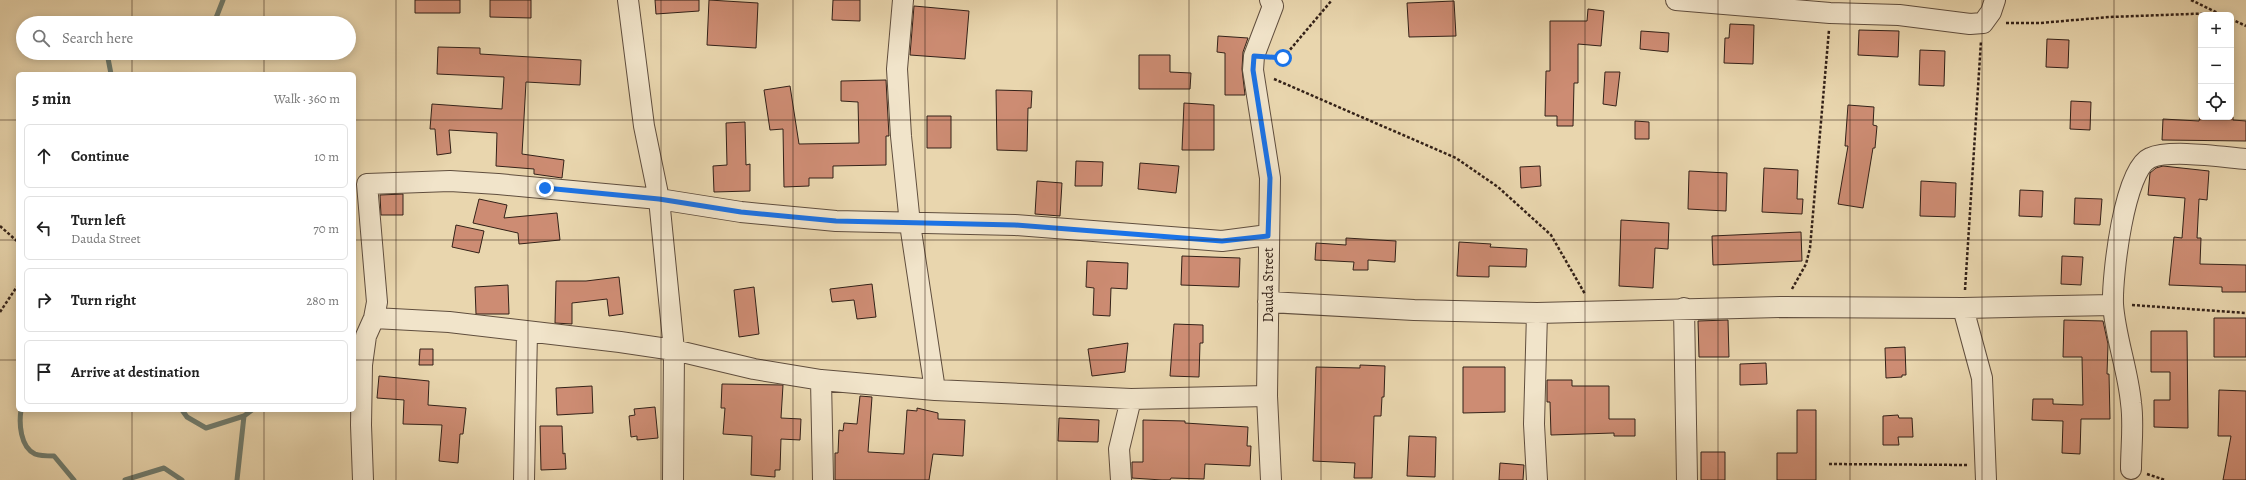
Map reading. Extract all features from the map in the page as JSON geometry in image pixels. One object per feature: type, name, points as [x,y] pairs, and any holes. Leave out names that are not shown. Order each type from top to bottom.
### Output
[{"type":"street","points":[[628,0],[644,126],[659,199],[674,350],[673,480]]},
{"type":"street","points":[[903,0],[898,69],[901,136],[910,224],[934,390]]},
{"type":"street","name":"Dauda Street","points":[[1270,0],[1273,6],[1254,63],[1270,178],[1268,236],[1267,396],[1270,480]]},
{"type":"street","points":[[1676,0],[1728,2],[1830,13],[1899,7],[1970,24],[1983,23],[1992,12],[1995,0]]},
{"type":"street","points":[[2131,469],[2132,404],[2113,304],[2120,232],[2126,200],[2138,169],[2149,158],[2169,154],[2246,159]]},
{"type":"street","points":[[362,480],[362,365],[366,336],[374,318],[377,302],[367,184],[458,181],[659,199],[749,213],[836,221],[910,224],[1015,225],[1222,241],[1268,236]]},
{"type":"street","points":[[1268,302],[1414,310],[1537,313],[1782,306],[1963,308],[2113,304]]},
{"type":"street","points":[[1684,308],[1687,480]]},
{"type":"street","points":[[1963,308],[1982,378],[1986,472]]},
{"type":"street","points":[[1537,313],[1534,424],[1537,480]]},
{"type":"street","points":[[374,318],[449,322],[674,350],[754,369],[821,380],[934,390],[1131,398],[1267,396]]},
{"type":"street","points":[[524,480],[527,332]]},
{"type":"street","points":[[821,380],[824,480]]},
{"type":"street","points":[[1121,480],[1119,449],[1131,398]]},
{"type":"path","points":[[1254,63],[1283,58],[1332,0]]},
{"type":"path","points":[[2191,0],[2215,12]]},
{"type":"path","points":[[1782,306],[1806,264],[1810,248],[1830,13]]},
{"type":"path","points":[[1963,308],[1983,23],[2040,23],[2110,17],[2198,14]]},
{"type":"path","points":[[2234,20],[2246,26]]},
{"type":"path","points":[[1254,63],[1456,158],[1498,187],[1551,235],[1596,312]]},
{"type":"path","points":[[0,226],[16,240]]},
{"type":"path","points":[[0,312],[16,288]]},
{"type":"path","points":[[2113,304],[2246,313]]},
{"type":"path","points":[[1829,464],[1964,466],[1986,472]]},
{"type":"building","points":[[415,0],[460,0],[460,13],[415,13]]},
{"type":"building","points":[[490,0],[531,0],[531,18],[490,17]]},
{"type":"building","points":[[655,0],[699,0],[699,11],[656,14]]},
{"type":"building","points":[[709,0],[758,3],[756,48],[707,45]]},
{"type":"building","points":[[833,0],[860,0],[860,21],[832,20]]},
{"type":"building","points":[[1454,1],[1456,36],[1409,37],[1407,3]]},
{"type":"building","points":[[914,6],[969,11],[965,59],[910,55]]},
{"type":"building","points":[[1588,9],[1604,11],[1601,46],[1578,44],[1578,83],[1574,83],[1573,126],[1557,126],[1557,116],[1545,116],[1546,71],[1550,71],[1550,21],[1587,21]]},
{"type":"building","points":[[1730,24],[1754,25],[1753,64],[1724,63],[1725,38],[1729,38]]},
{"type":"building","points":[[1859,30],[1899,31],[1898,57],[1858,55]]},
{"type":"building","points":[[1641,31],[1669,33],[1668,52],[1640,49]]},
{"type":"building","points":[[1218,36],[1248,38],[1243,52],[1242,69],[1245,95],[1225,95],[1225,53],[1217,52]]},
{"type":"building","points":[[2047,39],[2069,40],[2068,68],[2046,67]]},
{"type":"building","points":[[438,47],[480,48],[480,54],[581,60],[580,85],[526,82],[522,154],[564,160],[562,178],[534,174],[534,169],[496,166],[497,133],[449,130],[451,153],[437,155],[435,129],[430,129],[432,104],[502,109],[504,77],[437,74]]},
{"type":"building","points":[[1920,50],[1945,51],[1944,86],[1919,85]]},
{"type":"building","points":[[1139,55],[1170,55],[1170,72],[1191,73],[1190,89],[1139,89]]},
{"type":"building","points":[[1605,72],[1620,72],[1616,106],[1603,104]]},
{"type":"building","points":[[886,80],[889,136],[886,136],[886,165],[833,166],[833,178],[809,178],[809,186],[784,187],[783,129],[770,130],[764,90],[790,86],[799,144],[859,143],[858,102],[841,101],[841,81]]},
{"type":"building","points":[[996,90],[1032,91],[1031,108],[1028,108],[1027,151],[997,150]]},
{"type":"building","points":[[2071,101],[2091,102],[2090,130],[2070,129]]},
{"type":"building","points":[[1184,103],[1214,105],[1214,150],[1182,150]]},
{"type":"building","points":[[1848,105],[1874,107],[1873,125],[1877,126],[1875,148],[1873,148],[1863,208],[1838,204],[1848,146],[1845,146]]},
{"type":"building","points":[[927,116],[951,116],[951,148],[927,148]]},
{"type":"building","points":[[2163,119],[2246,121],[2246,141],[2162,140]]},
{"type":"building","points":[[1635,121],[1649,122],[1649,139],[1635,139]]},
{"type":"building","points":[[745,122],[746,165],[750,164],[750,191],[714,192],[713,166],[727,165],[726,123]]},
{"type":"building","points":[[1076,161],[1103,162],[1102,186],[1075,186]]},
{"type":"building","points":[[1140,163],[1179,166],[1176,193],[1138,189]]},
{"type":"building","points":[[1540,166],[1541,186],[1521,188],[1520,167]]},
{"type":"building","points":[[2163,166],[2209,171],[2207,200],[2199,199],[2197,238],[2201,238],[2200,264],[2246,265],[2246,292],[2222,292],[2222,287],[2169,285],[2174,237],[2182,238],[2185,198],[2148,195],[2150,173],[2156,168]]},
{"type":"building","points":[[1764,168],[1798,170],[1797,199],[1803,199],[1802,214],[1762,212]]},
{"type":"building","points":[[1689,171],[1727,173],[1726,211],[1688,209]]},
{"type":"building","points":[[1037,181],[1062,183],[1060,216],[1035,214]]},
{"type":"building","points":[[1921,181],[1956,183],[1955,217],[1920,216]]},
{"type":"building","points":[[2020,190],[2043,191],[2042,217],[2019,216]]},
{"type":"building","points":[[403,194],[403,215],[381,215],[380,195]]},
{"type":"building","points":[[2075,198],[2102,199],[2100,225],[2074,224]]},
{"type":"building","points":[[479,199],[507,205],[504,218],[557,213],[560,240],[519,244],[518,233],[473,223]]},
{"type":"building","points":[[1621,220],[1669,223],[1668,249],[1655,248],[1653,288],[1619,286]]},
{"type":"building","points":[[456,225],[484,231],[479,253],[452,247]]},
{"type":"building","points":[[1801,232],[1802,261],[1713,265],[1712,236]]},
{"type":"building","points":[[1346,238],[1396,241],[1395,262],[1368,260],[1368,270],[1353,270],[1354,262],[1315,260],[1316,243],[1346,245]]},
{"type":"building","points":[[1459,242],[1491,244],[1490,247],[1527,249],[1526,267],[1489,266],[1489,277],[1457,276]]},
{"type":"building","points":[[1182,256],[1240,258],[1239,287],[1181,285]]},
{"type":"building","points":[[2062,256],[2083,257],[2081,285],[2061,284]]},
{"type":"building","points":[[1087,261],[1128,263],[1127,289],[1111,288],[1110,316],[1093,315],[1094,288],[1086,287]]},
{"type":"building","points":[[619,277],[623,314],[609,316],[607,299],[572,303],[572,324],[555,323],[556,281],[586,281]]},
{"type":"building","points":[[872,284],[876,317],[857,319],[854,300],[832,302],[830,289]]},
{"type":"building","points":[[508,285],[509,314],[476,314],[475,287]]},
{"type":"building","points":[[754,287],[759,334],[739,337],[734,290]]},
{"type":"building","points":[[2214,318],[2246,318],[2246,357],[2214,357]]},
{"type":"building","points":[[1728,320],[1729,357],[1699,357],[1698,321]]},
{"type":"building","points":[[2064,320],[2103,321],[2108,344],[2107,374],[2109,374],[2110,419],[2081,419],[2080,454],[2062,453],[2063,421],[2032,420],[2033,399],[2053,399],[2053,404],[2083,405],[2082,357],[2063,357]]},
{"type":"building","points":[[1174,324],[1203,325],[1203,343],[1200,343],[1199,377],[1170,376]]},
{"type":"building","points":[[2151,331],[2187,331],[2188,428],[2154,427],[2154,400],[2170,400],[2170,372],[2151,372]]},
{"type":"building","points":[[1128,343],[1125,372],[1092,376],[1088,349]]},
{"type":"building","points":[[1905,347],[1906,375],[1902,375],[1902,377],[1886,378],[1885,348]]},
{"type":"building","points":[[420,349],[433,349],[433,365],[419,365]]},
{"type":"building","points":[[1766,363],[1767,384],[1740,385],[1740,364]]},
{"type":"building","points":[[1360,365],[1385,366],[1384,397],[1382,397],[1381,416],[1374,416],[1372,478],[1354,478],[1355,463],[1313,461],[1316,367],[1360,368]]},
{"type":"building","points":[[1463,367],[1505,367],[1505,412],[1463,413]]},
{"type":"building","points":[[379,376],[429,381],[428,405],[466,408],[463,434],[460,434],[458,463],[439,461],[442,425],[403,424],[404,400],[377,398]]},
{"type":"building","points":[[1547,380],[1572,380],[1572,386],[1609,386],[1609,419],[1635,419],[1635,436],[1614,436],[1614,433],[1551,435],[1550,402],[1547,402]]},
{"type":"building","points":[[722,384],[783,385],[781,418],[801,419],[800,440],[781,439],[780,470],[775,470],[775,477],[751,475],[752,436],[723,434],[725,408],[721,408]]},
{"type":"building","points":[[592,386],[593,413],[557,415],[556,388]]},
{"type":"building","points":[[2219,390],[2246,391],[2246,480],[2223,480],[2231,436],[2218,436]]},
{"type":"building","points":[[860,396],[872,397],[868,452],[904,454],[907,410],[917,411],[917,408],[938,413],[938,419],[965,420],[963,456],[933,454],[929,480],[835,480],[835,453],[838,453],[839,430],[843,431],[844,423],[857,424]]},
{"type":"building","points":[[655,407],[658,438],[637,440],[637,436],[631,437],[629,416],[635,415],[634,409]]},
{"type":"building","points":[[1797,410],[1816,410],[1816,480],[1777,480],[1777,453],[1797,453]]},
{"type":"building","points":[[1898,415],[1899,418],[1912,418],[1913,437],[1898,437],[1899,445],[1883,445],[1883,416]]},
{"type":"building","points":[[1059,418],[1099,420],[1098,442],[1058,441]]},
{"type":"building","points":[[1143,420],[1185,421],[1185,423],[1248,427],[1247,446],[1251,446],[1250,466],[1205,464],[1204,479],[1171,478],[1170,480],[1162,480],[1132,478],[1132,462],[1143,462]]},
{"type":"building","points":[[540,426],[562,426],[563,454],[565,453],[566,469],[541,470]]},
{"type":"building","points":[[1409,436],[1436,437],[1435,477],[1407,476]]},
{"type":"building","points":[[1701,452],[1725,452],[1725,480],[1701,480]]},
{"type":"building","points":[[1500,463],[1524,465],[1523,480],[1499,480]]},
{"type":"waterway","points":[[217,16],[223,0]]},
{"type":"waterway","points":[[108,60],[111,72]]},
{"type":"waterway","points":[[21,412],[21,428],[23,440],[26,446],[35,454],[42,456],[54,456],[74,480]]},
{"type":"waterway","points":[[183,412],[187,417],[206,428],[244,416],[249,412]]},
{"type":"waterway","points":[[237,480],[244,416]]},
{"type":"waterway","points":[[125,480],[164,468],[182,480]]},
{"type":"route","points":[[545,188],[659,199],[741,212],[836,221],[910,224],[1015,225],[1154,234],[1222,241],[1268,236],[1270,178],[1253,70],[1254,56],[1283,58]]}]
